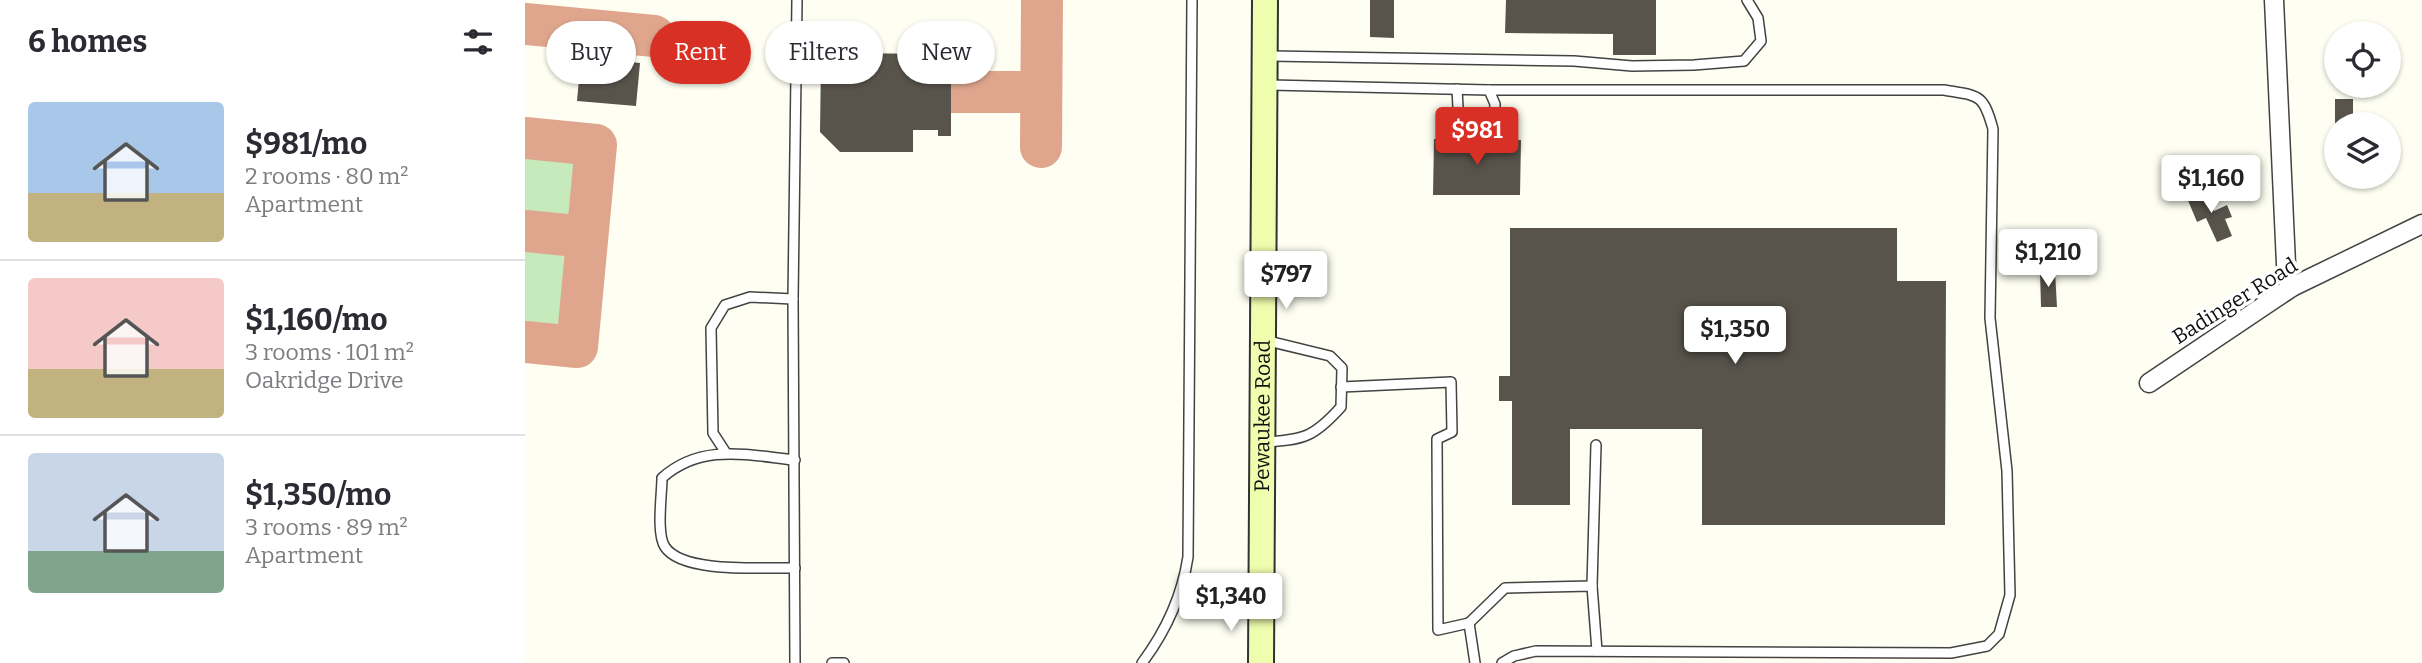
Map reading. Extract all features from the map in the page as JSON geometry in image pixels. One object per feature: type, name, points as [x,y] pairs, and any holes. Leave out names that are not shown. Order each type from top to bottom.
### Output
[{"type":"main road","name":"Pewaukee Road","points":[[1262,648],[1265,0]]},
{"type":"main road","points":[[1242,663],[1262,648]]},
{"type":"street","points":[[2274,0],[2286,264],[2288,281],[2292,287]]},
{"type":"street","name":"Badinger Road","points":[[2149,383],[2292,287],[2422,224]]},
{"type":"lane","points":[[795,663],[793,299],[797,0]]},
{"type":"lane","points":[[1142,663],[1169,617],[1183,586],[1188,556],[1192,0]]},
{"type":"lane","points":[[1265,55],[1574,61],[1632,65],[1694,65],[1744,61],[1761,41],[1758,18],[1747,0]]},
{"type":"lane","points":[[1265,85],[1489,90],[1944,90],[1973,95],[1986,106],[1993,129],[1990,318],[2007,471],[2010,595],[1999,634],[1987,646],[1951,653],[1537,650],[1514,656],[1502,663]]},
{"type":"lane","points":[[1457,89],[1459,125]]},
{"type":"lane","points":[[1489,90],[1495,104],[1494,126]]},
{"type":"lane","points":[[726,453],[713,433],[711,328],[725,305],[750,297],[793,299]]},
{"type":"lane","points":[[1262,442],[1293,440],[1321,428],[1341,407],[1342,387],[1342,368],[1329,356],[1263,340]]},
{"type":"lane","points":[[1342,387],[1451,382],[1452,432],[1437,439],[1438,630],[1468,623],[1505,588],[1592,586]]},
{"type":"lane","points":[[1596,445],[1592,586],[1597,651]]},
{"type":"lane","points":[[795,460],[726,453],[696,457],[677,464],[662,478],[661,527],[664,546],[674,556],[696,565],[795,568]]},
{"type":"lane","points":[[1468,623],[1475,663]]},
{"type":"lane","points":[[1641,651],[1641,663]]},
{"type":"lane","points":[[832,663],[844,663]]},
{"type":"green space","points":[[525,147],[573,151],[582,160],[585,170],[583,197],[578,214],[570,225],[525,222]]},
{"type":"green space","points":[[525,241],[564,244],[571,249],[577,262],[571,317],[557,329],[525,328]]},
{"type":"building","points":[[1370,0],[1394,0],[1394,38],[1370,37]]},
{"type":"building","points":[[1506,0],[1656,0],[1656,55],[1613,55],[1613,34],[1505,33]]},
{"type":"building","points":[[883,53],[897,54],[897,84],[951,84],[951,136],[938,136],[938,130],[913,130],[913,152],[840,152],[820,132],[821,84],[883,84]]},
{"type":"building","points":[[636,63],[640,63],[636,106],[577,101],[579,84],[636,84]]},
{"type":"building","points":[[2335,99],[2353,99],[2353,112],[2335,112]]},
{"type":"building","points":[[1434,139],[1521,140],[1520,195],[1433,195]]},
{"type":"building","points":[[2205,190],[2214,211],[2227,205],[2232,217],[2225,219],[2232,236],[2217,242],[2206,218],[2197,222],[2187,198]]},
{"type":"building","points":[[1510,228],[1897,228],[1897,281],[1946,281],[1945,525],[1702,525],[1702,429],[1570,429],[1570,505],[1512,505],[1512,401],[1499,401],[1499,376],[1510,376]]},
{"type":"building","points":[[2040,271],[2055,271],[2057,307],[2041,307]]},
{"type":"taxiway","points":[[1041,147],[1042,0]]},
{"type":"taxiway","points":[[525,24],[650,36]]},
{"type":"taxiway","points":[[951,92],[1041,92]]},
{"type":"taxiway","points":[[525,138],[596,145],[577,347],[525,342]]},
{"type":"taxiway","points":[[525,231],[587,237]]}]
